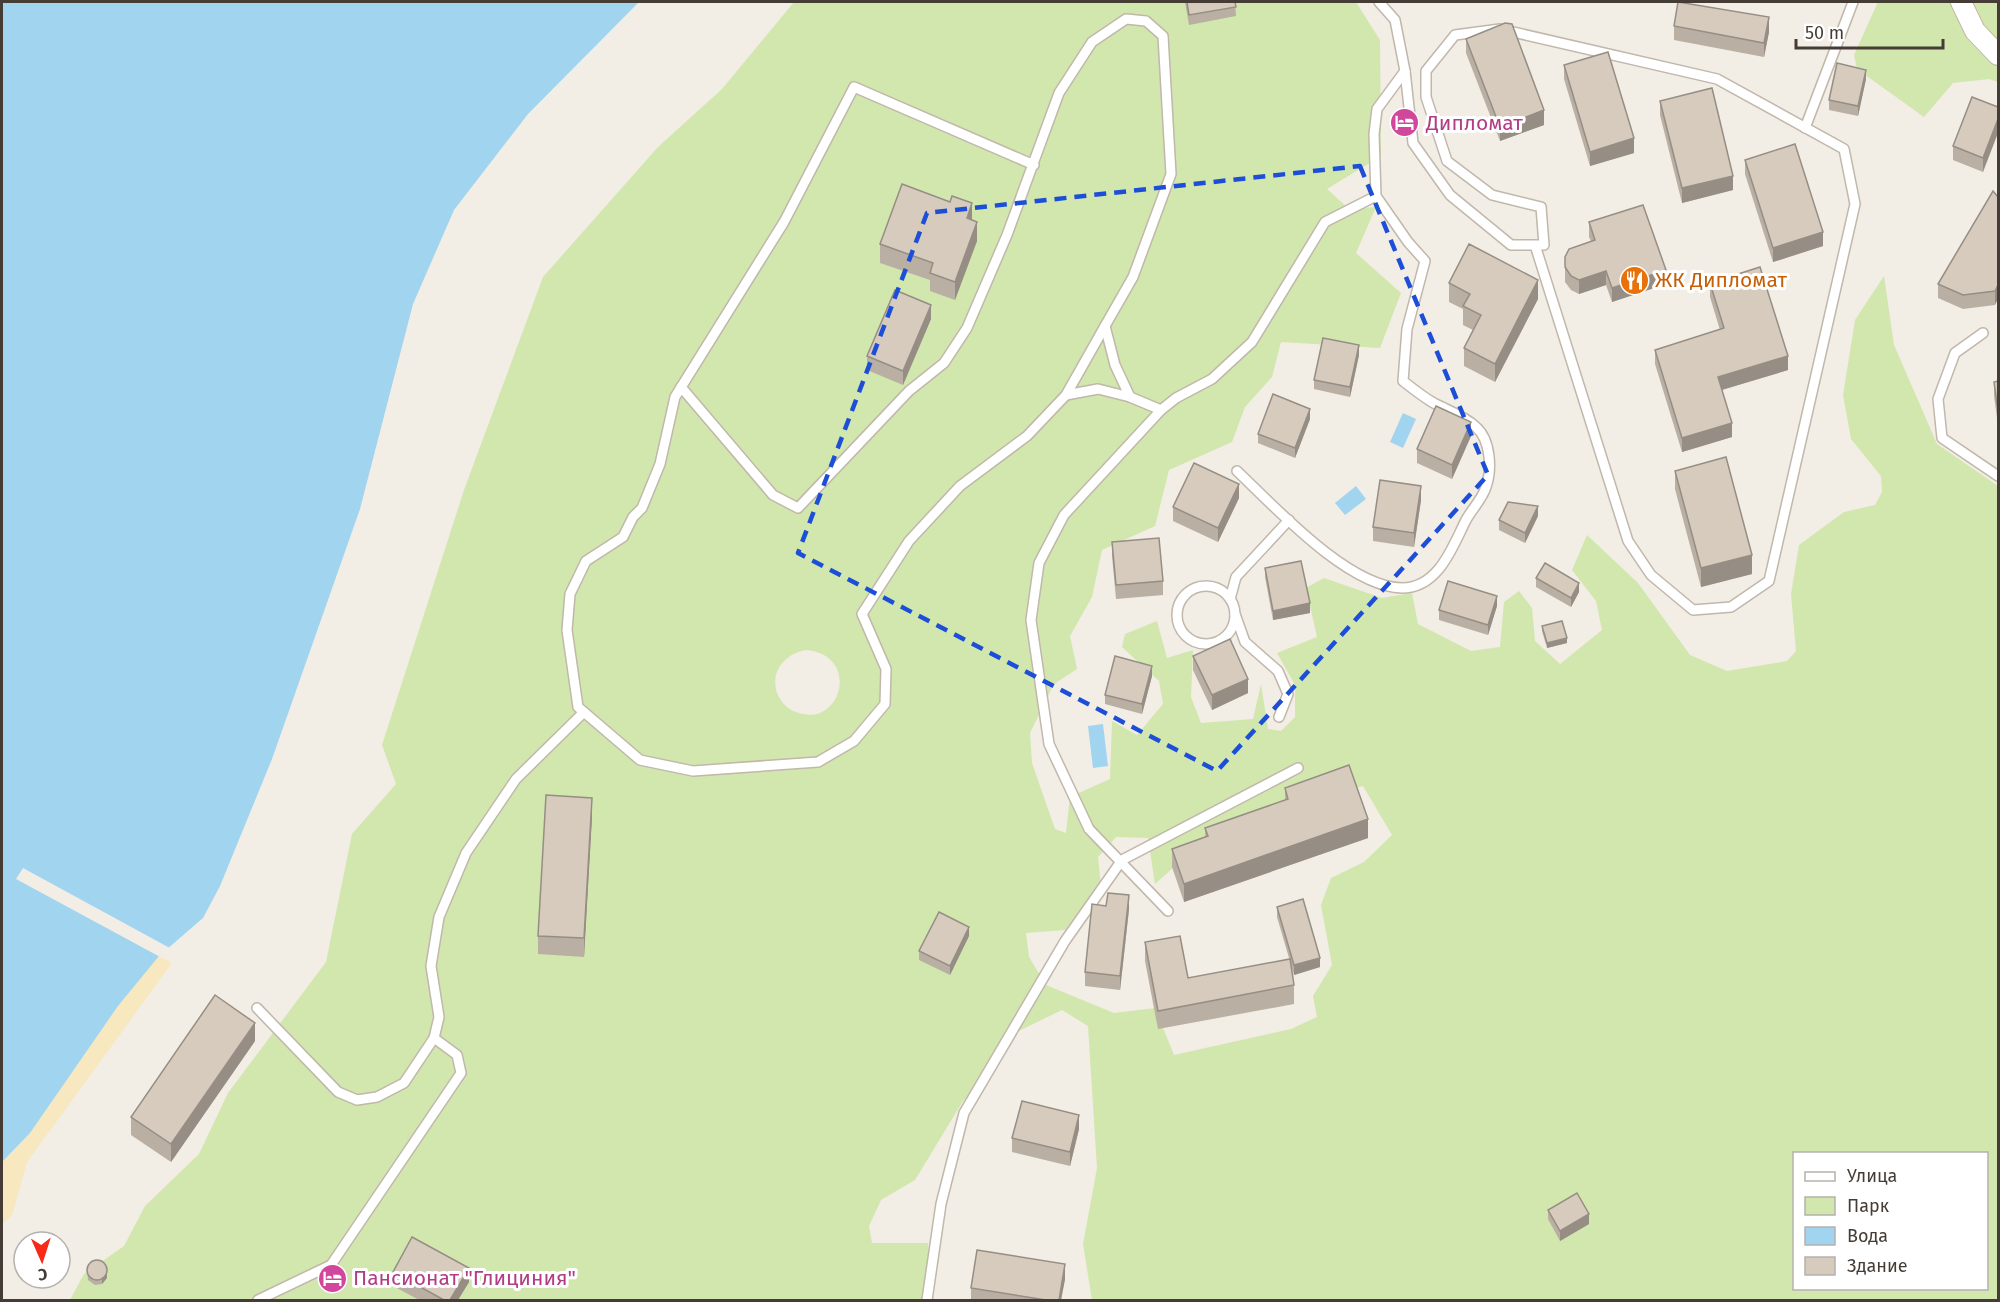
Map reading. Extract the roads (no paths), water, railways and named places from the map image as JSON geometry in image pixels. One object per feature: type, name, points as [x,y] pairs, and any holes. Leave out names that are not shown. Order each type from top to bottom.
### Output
[{"type":"street","points":[[1961,2],[1975,31],[1998,55]]},
{"type":"lane","points":[[1379,2],[1395,20],[1405,71],[1413,143],[1450,195],[1510,245],[1535,245],[1544,245],[1541,207],[1492,195],[1448,161],[1426,96],[1426,71],[1455,35],[1500,29],[1718,79],[1844,149],[1855,204],[1770,581],[1731,607],[1693,610],[1651,575],[1628,541],[1535,245]]},
{"type":"lane","points":[[1805,128],[1853,2]]},
{"type":"lane","points":[[681,387],[773,495],[798,508],[909,391],[944,363],[967,328],[1034,165],[1059,93],[1092,42],[1126,19],[1146,21],[1163,36],[1171,174],[1133,277],[1066,395],[1027,436],[960,486],[909,541],[862,614],[886,669],[885,704],[854,741],[818,762],[693,771],[640,760],[578,706],[567,630],[570,594],[586,561],[623,537],[633,517],[642,508],[660,464],[675,397],[681,387],[784,222],[854,87],[1034,165]]},
{"type":"lane","points":[[1237,471],[1289,520],[1340,563],[1366,580],[1403,588],[1426,581],[1448,558],[1465,521],[1486,488],[1490,454],[1477,427],[1431,402],[1403,381],[1407,329],[1425,261],[1408,242],[1376,196],[1374,134],[1377,109],[1405,71]]},
{"type":"lane","points":[[1168,911],[1122,860],[1089,829],[1049,744],[1031,620],[1039,563],[1064,516],[1161,410],[1176,398],[1212,379],[1252,342],[1325,222],[1376,196]]},
{"type":"lane","points":[[1105,326],[1115,365],[1130,398]]},
{"type":"lane","points":[[1983,333],[1955,352],[1938,399],[1942,438],[1998,476]]},
{"type":"lane","points":[[1066,395],[1098,389],[1161,410]]},
{"type":"lane","points":[[1230,599],[1236,577],[1289,520]]},
{"type":"lane","points":[[1235,614],[1232,628],[1222,640],[1207,645],[1192,641],[1181,631],[1177,617],[1180,602],[1190,591],[1204,586],[1219,589],[1230,599],[1245,642],[1278,672],[1288,694],[1279,717]]},
{"type":"lane","points":[[257,1008],[338,1092],[357,1100],[377,1097],[404,1083],[434,1038],[439,1017],[431,966],[439,917],[466,853],[516,779],[584,712]]},
{"type":"lane","points":[[927,1300],[941,1204],[964,1113],[1065,941],[1122,860],[1299,768]]},
{"type":"lane","points":[[258,1300],[331,1265],[431,1119],[461,1073],[457,1055],[434,1038]]},
{"type":"water","points":[[2,2],[639,2],[528,114],[454,210],[413,304],[360,509],[272,759],[220,886],[203,918],[159,956],[118,1006],[30,1133],[2,1162]]},
{"type":"water","points":[[1403,413],[1416,419],[1403,448],[1390,442]]},
{"type":"water","points":[[1356,486],[1366,499],[1345,515],[1335,503]]},
{"type":"water","points":[[1103,724],[1108,766],[1093,768],[1088,726]]},
{"type":"place","name":"Дипломат","points":[[1405,123]]},
{"type":"place","name":"ЖК Дипломат","points":[[1634,280]]},
{"type":"place","name":"Пансионат \"Глициния\"","points":[[332,1278]]}]
